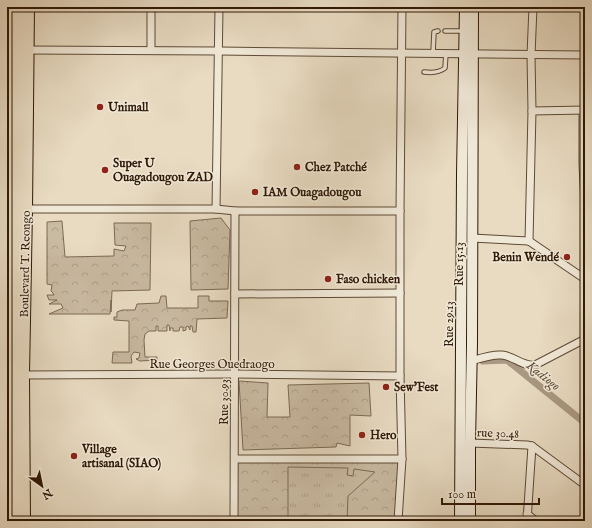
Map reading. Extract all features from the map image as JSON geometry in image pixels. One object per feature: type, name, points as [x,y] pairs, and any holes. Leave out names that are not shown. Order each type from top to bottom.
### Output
[{"type":"main road","name":"Boulevard T. Reongo","points":[[17,7],[26,209],[23,375],[24,521]]},
{"type":"main road","name":"Boulevard T. Reongo","points":[[12,521],[10,479],[13,349],[11,326],[12,196],[19,56],[28,7]]},
{"type":"main road","name":"Rue 29.13","points":[[460,521],[462,174],[469,54],[464,31],[465,7]]},
{"type":"main road","name":"Rue 15.13","points":[[470,521],[472,238],[469,54],[473,7]]},
{"type":"street","points":[[151,7],[151,50]]},
{"type":"street","points":[[216,209],[219,7]]},
{"type":"street","points":[[398,521],[402,459],[400,376],[400,211],[402,7]]},
{"type":"street","points":[[529,241],[533,7]]},
{"type":"street","points":[[19,56],[151,50],[585,55]]},
{"type":"street","points":[[532,111],[584,110],[585,205]]},
{"type":"street","points":[[26,209],[400,211]]},
{"type":"street","name":"Rue 30.93","points":[[234,521],[234,374],[236,294],[235,211]]},
{"type":"street","points":[[472,238],[529,241],[585,279]]},
{"type":"street","points":[[236,294],[400,293]]},
{"type":"street","points":[[471,361],[490,356],[502,355],[530,366],[535,365],[585,339]]},
{"type":"street","name":"Rue Georges Ouedraogo","points":[[23,375],[234,374],[400,376]]},
{"type":"street","name":"rue 30.48","points":[[470,443],[532,446],[585,485]]},
{"type":"street","points":[[532,446],[527,518],[536,521]]},
{"type":"street","points":[[235,458],[402,459]]},
{"type":"lane","points":[[434,53],[434,32],[438,31]]},
{"type":"lane","points":[[445,31],[464,31]]},
{"type":"lane","points":[[424,72],[439,72],[444,69],[446,53]]},
{"type":"green space","points":[[221,218],[230,230],[228,289],[191,290],[190,221]]},
{"type":"green space","points":[[62,221],[65,257],[114,256],[114,249],[124,251],[126,246],[115,245],[114,223],[151,223],[150,290],[112,291],[110,314],[49,314],[63,308],[61,304],[49,304],[57,300],[49,300],[47,295],[54,295],[51,291],[52,285],[47,284],[47,222]]},
{"type":"green space","points":[[161,296],[166,296],[167,308],[198,308],[198,296],[209,296],[209,301],[228,301],[227,318],[197,319],[196,332],[193,332],[192,326],[190,326],[190,330],[188,326],[186,327],[186,330],[183,331],[183,327],[180,327],[179,331],[173,331],[173,328],[170,328],[170,331],[169,325],[167,325],[167,331],[158,331],[158,326],[156,326],[156,331],[149,331],[145,334],[144,340],[145,357],[157,357],[157,360],[140,361],[136,359],[139,358],[140,353],[134,352],[131,356],[132,363],[112,363],[113,352],[129,352],[129,321],[114,320],[114,317],[117,317],[117,312],[122,310],[135,310],[137,304],[159,303]]},
{"type":"green space","points":[[239,381],[268,383],[267,417],[290,417],[288,385],[369,383],[371,416],[350,415],[350,446],[337,443],[336,447],[243,450]]},
{"type":"green space","points":[[237,459],[401,459],[396,521],[235,521]]},
{"type":"green space","points":[[288,467],[348,468],[347,475],[353,476],[354,469],[375,472],[348,496],[347,521],[288,521]]},
{"type":"waterway","name":"Kadiogo","points":[[483,361],[507,360],[585,423]]},
{"type":"place","name":"Unimall","points":[[100,107]]},
{"type":"place","name":"Chez Patché","points":[[297,167]]},
{"type":"place","name":"Super U Ouagadougou ZAD","points":[[105,170]]},
{"type":"place","name":"IAM Ouagadougou","points":[[255,192]]},
{"type":"place","name":"Benin Wendé","points":[[567,257]]},
{"type":"place","name":"Faso chicken","points":[[328,279]]},
{"type":"place","name":"Sew'Fest","points":[[386,387]]},
{"type":"place","name":"Hero","points":[[362,435]]},
{"type":"place","name":"Village artisanal (SIAO)","points":[[74,456]]}]
